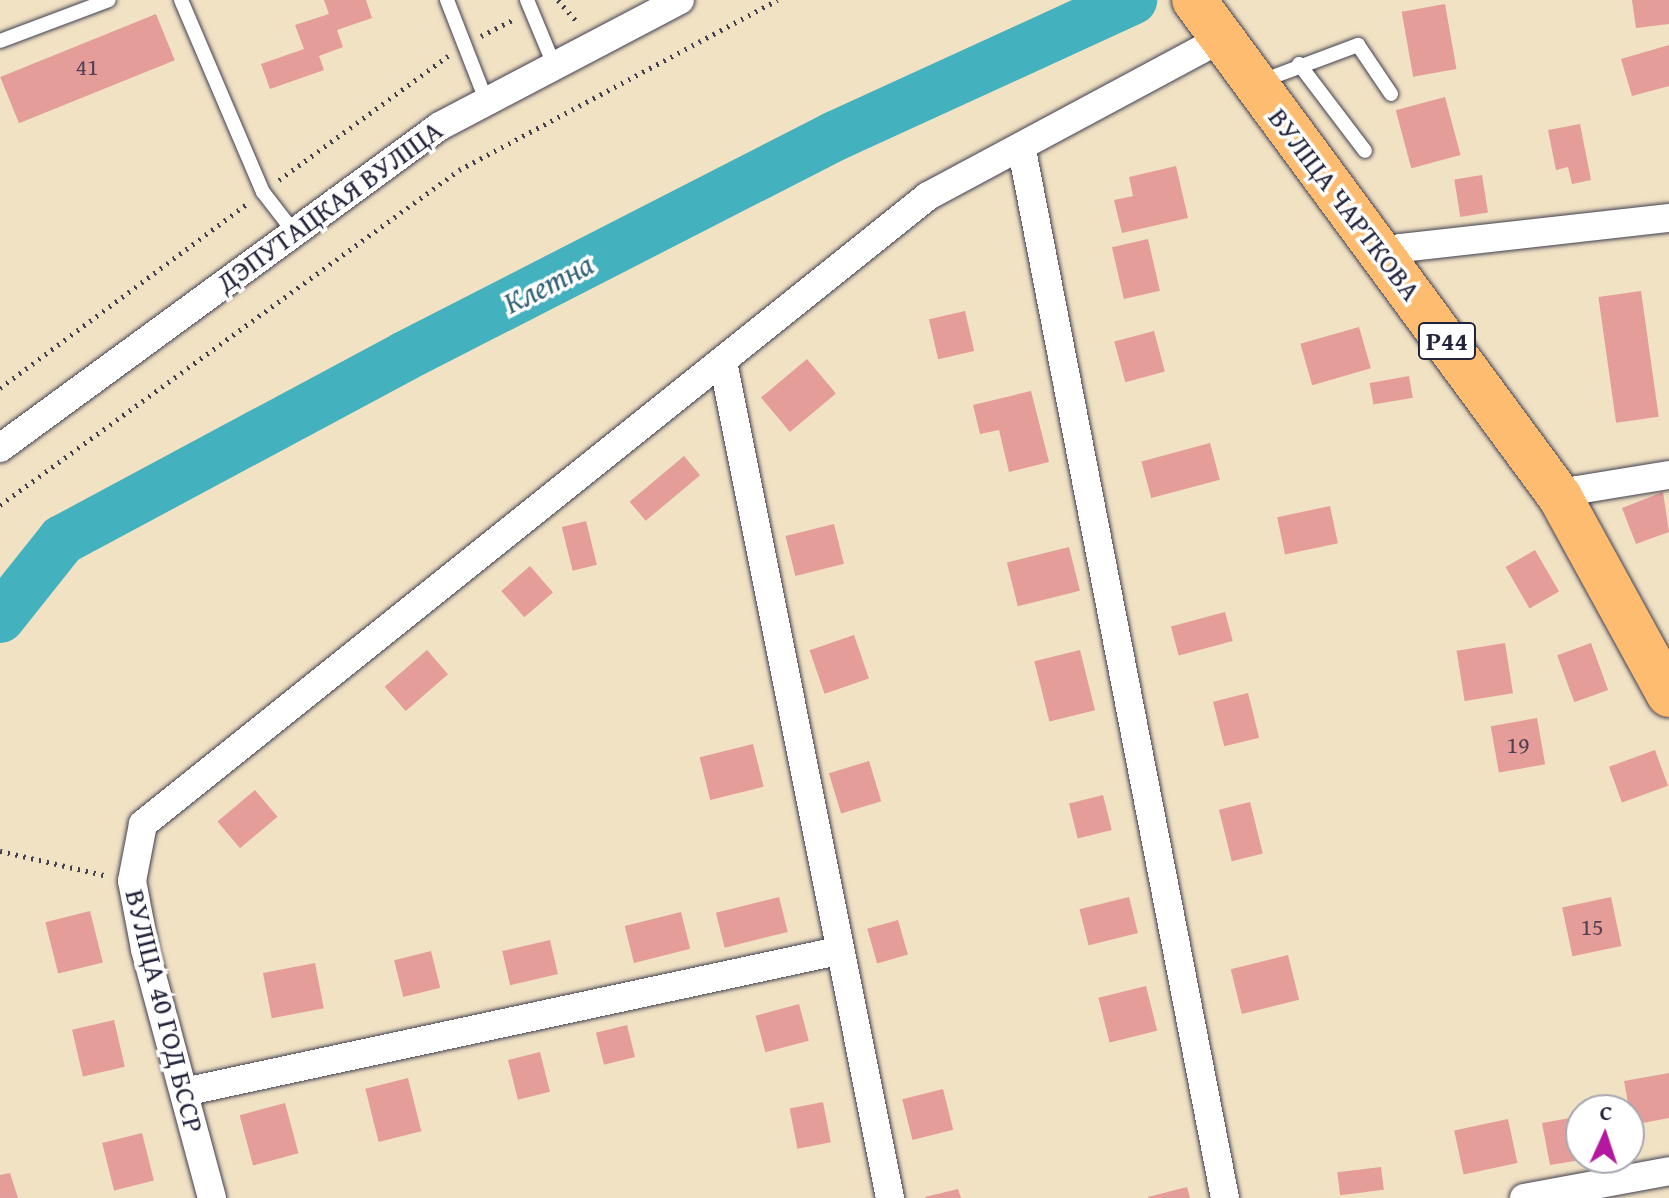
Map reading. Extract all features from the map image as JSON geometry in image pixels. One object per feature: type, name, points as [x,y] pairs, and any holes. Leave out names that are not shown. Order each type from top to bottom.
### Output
[{"type":"main road","name":"ВУЛІЦА ЧАРТКОВА","points":[[1196,2],[1560,497],[1669,695]]},
{"type":"street","name":"ДЭПУТАЦКАЯ ВУЛІЦА","points":[[0,448],[440,126],[680,0]]},
{"type":"street","points":[[890,1198],[838,951],[723,362],[928,196],[1022,150],[1221,39]]},
{"type":"street","points":[[1022,150],[1225,1198]]},
{"type":"street","points":[[1385,255],[1401,248],[1669,218]]},
{"type":"street","name":"ВУЛІЦА 40 ГОД БССР","points":[[212,1198],[132,881],[143,824],[723,362]]},
{"type":"street","points":[[1560,497],[1604,484],[1669,475]]},
{"type":"street","points":[[184,1092],[838,951]]},
{"type":"street","points":[[1524,1198],[1669,1171]]},
{"type":"lane","points":[[0,41],[109,0]]},
{"type":"lane","points":[[181,0],[263,192],[293,231]]},
{"type":"lane","points":[[447,0],[486,100]]},
{"type":"lane","points":[[527,0],[554,65]]},
{"type":"lane","points":[[1255,85],[1299,64],[1358,45],[1391,94]]},
{"type":"lane","points":[[1299,64],[1365,151]]},
{"type":"path","points":[[0,505],[459,170],[777,0]]},
{"type":"path","points":[[0,851],[132,881]]},
{"type":"building","points":[[324,0],[366,0],[372,18],[337,30],[343,47],[319,56],[324,70],[270,89],[261,64],[304,49],[295,25],[329,14]]},
{"type":"building","points":[[1632,0],[1669,0],[1669,24],[1636,28]]},
{"type":"building","points":[[1445,4],[1456,69],[1413,77],[1402,12]]},
{"type":"building","points":[[156,14],[175,60],[19,123],[0,77]]},
{"type":"building","points":[[1669,45],[1669,86],[1632,96],[1621,59]]},
{"type":"building","points":[[1445,97],[1461,155],[1411,168],[1396,110]]},
{"type":"building","points":[[1580,124],[1591,180],[1572,184],[1568,167],[1556,170],[1548,130]]},
{"type":"building","points":[[1176,166],[1188,218],[1122,233],[1114,200],[1133,196],[1129,177]]},
{"type":"building","points":[[1482,175],[1488,213],[1460,217],[1454,179]]},
{"type":"building","points":[[1148,239],[1160,291],[1124,299],[1112,247]]},
{"type":"building","points":[[1641,291],[1659,417],[1616,423],[1598,297]]},
{"type":"building","points":[[965,311],[974,351],[938,359],[929,319]]},
{"type":"building","points":[[1359,327],[1371,368],[1312,385],[1300,344]]},
{"type":"building","points":[[1154,331],[1165,372],[1125,382],[1114,342]]},
{"type":"building","points":[[807,359],[836,393],[790,432],[761,398]]},
{"type":"building","points":[[1409,376],[1413,398],[1373,405],[1370,383]]},
{"type":"building","points":[[1031,391],[1049,462],[1009,472],[999,430],[980,434],[973,405]]},
{"type":"building","points":[[1210,443],[1220,480],[1151,498],[1141,461]]},
{"type":"building","points":[[684,456],[700,475],[646,521],[630,502]]},
{"type":"building","points":[[1663,492],[1669,532],[1636,544],[1622,508]]},
{"type":"building","points":[[1330,506],[1338,543],[1285,554],[1277,517]]},
{"type":"building","points":[[586,521],[597,565],[573,571],[562,527]]},
{"type":"building","points":[[834,524],[844,564],[795,576],[785,536]]},
{"type":"building","points":[[1069,547],[1080,591],[1018,606],[1007,562]]},
{"type":"building","points":[[1535,550],[1559,592],[1530,609],[1506,567]]},
{"type":"building","points":[[530,566],[553,592],[524,617],[501,591]]},
{"type":"building","points":[[1225,612],[1233,641],[1179,655],[1171,626]]},
{"type":"building","points":[[854,635],[869,678],[825,694],[810,650]]},
{"type":"building","points":[[1505,643],[1513,693],[1465,701],[1457,651]]},
{"type":"building","points":[[1591,643],[1608,690],[1574,702],[1557,655]]},
{"type":"building","points":[[427,650],[448,674],[406,711],[385,687]]},
{"type":"building","points":[[1080,650],[1095,710],[1049,722],[1034,661]]},
{"type":"building","points":[[1248,693],[1259,738],[1224,746],[1213,702]]},
{"type":"building","points":[[1537,718],[1545,764],[1499,772],[1491,726]]},
{"type":"building","points":[[753,744],[764,787],[710,800],[700,757]]},
{"type":"building","points":[[1655,750],[1668,786],[1622,802],[1609,767]]},
{"type":"building","points":[[869,761],[881,801],[841,813],[829,773]]},
{"type":"building","points":[[255,790],[277,817],[240,848],[217,821]]},
{"type":"building","points":[[1103,795],[1112,830],[1078,838],[1069,803]]},
{"type":"building","points":[[1250,802],[1263,853],[1232,861],[1219,810]]},
{"type":"building","points":[[779,897],[788,932],[725,948],[716,913]]},
{"type":"building","points":[[1129,897],[1138,933],[1088,945],[1080,909]]},
{"type":"building","points":[[1611,897],[1621,946],[1572,956],[1562,907]]},
{"type":"building","points":[[90,911],[103,962],[58,974],[45,922]]},
{"type":"building","points":[[681,912],[690,949],[634,963],[625,926]]},
{"type":"building","points":[[898,920],[908,955],[877,963],[867,929]]},
{"type":"building","points":[[550,940],[558,974],[510,985],[502,951]]},
{"type":"building","points":[[431,951],[440,988],[403,997],[394,960]]},
{"type":"building","points":[[1288,955],[1299,1000],[1242,1014],[1231,969]]},
{"type":"building","points":[[315,963],[324,1008],[272,1018],[263,973]]},
{"type":"building","points":[[1146,986],[1157,1031],[1110,1042],[1098,998]]},
{"type":"building","points":[[799,1004],[809,1041],[765,1052],[756,1016]]},
{"type":"building","points":[[114,1020],[125,1067],[83,1076],[72,1030]]},
{"type":"building","points":[[627,1025],[635,1057],[604,1065],[596,1033]]},
{"type":"building","points":[[540,1052],[550,1092],[518,1100],[508,1060]]},
{"type":"building","points":[[1669,1073],[1669,1118],[1645,1123],[1645,1094],[1626,1094],[1624,1081]]},
{"type":"building","points":[[408,1078],[421,1131],[379,1142],[365,1089]]},
{"type":"building","points":[[943,1089],[953,1130],[912,1140],[902,1099]]},
{"type":"building","points":[[823,1102],[831,1142],[797,1149],[790,1108]]},
{"type":"building","points":[[285,1103],[298,1153],[253,1165],[240,1115]]},
{"type":"building","points":[[1508,1119],[1517,1163],[1464,1174],[1454,1130]]},
{"type":"building","points":[[1565,1119],[1565,1163],[1550,1165],[1542,1123]]},
{"type":"building","points":[[142,1133],[154,1181],[114,1190],[102,1143]]},
{"type":"building","points":[[1381,1167],[1384,1190],[1340,1195],[1337,1172]]},
{"type":"building","points":[[10,1173],[18,1198],[0,1198],[0,1175]]},
{"type":"building","points":[[1187,1187],[1190,1198],[1148,1198],[1148,1197]]},
{"type":"building","points":[[958,1189],[961,1198],[925,1198],[925,1197]]},
{"type":"waterway","name":"Клетна","points":[[0,618],[62,540],[405,356],[835,136],[1132,0]]}]
